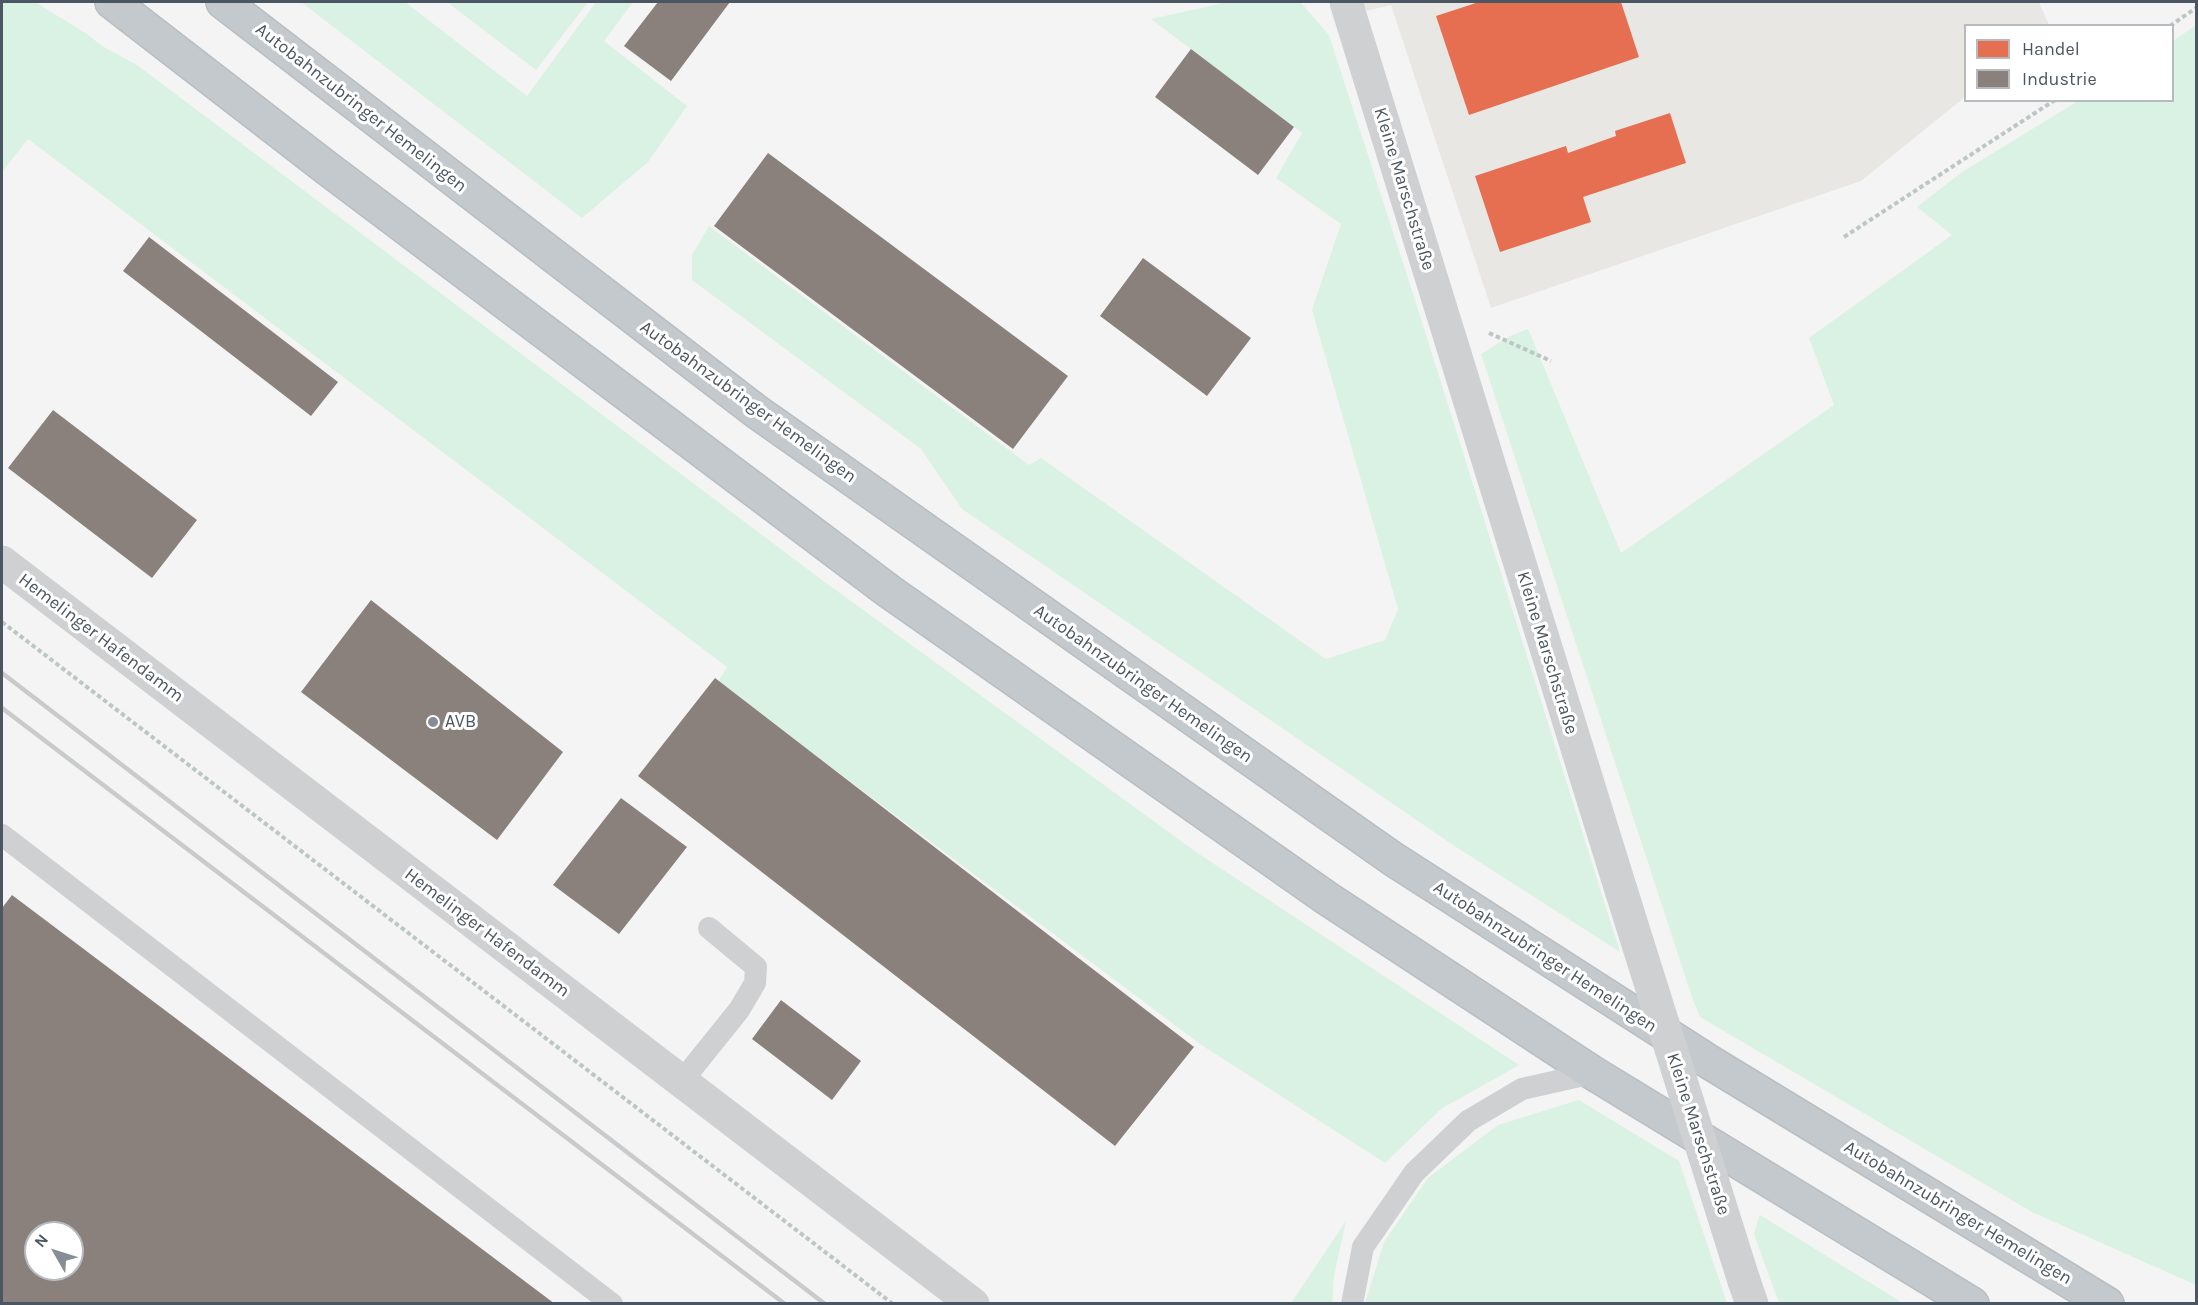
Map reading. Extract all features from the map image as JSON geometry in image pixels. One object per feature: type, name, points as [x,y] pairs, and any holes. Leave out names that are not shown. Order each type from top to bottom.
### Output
[{"type":"highway","points":[[112,2],[337,176],[891,592],[1328,899],[1593,1073],[1972,1304]]},
{"type":"highway","name":"Autobahnzubringer Hemelingen","points":[[223,2],[757,412],[1394,859],[1711,1063],[2107,1304]]},
{"type":"street","name":"Kleine Marschstraße","points":[[1346,2],[1748,1292]]},
{"type":"street","name":"Hemelinger Hafendamm","points":[[2,562],[973,1304]]},
{"type":"lane","points":[[2,835],[612,1304]]},
{"type":"lane","points":[[682,1081],[739,1010],[755,983],[756,967],[709,928]]},
{"type":"lane","points":[[1352,1304],[1363,1247],[1414,1173],[1468,1121],[1522,1089],[1593,1073]]},
{"type":"path","points":[[2173,24],[2196,8]]},
{"type":"path","points":[[1844,237],[2052,102]]},
{"type":"path","points":[[1442,312],[1551,361]]},
{"type":"path","points":[[2,622],[893,1304]]},
{"type":"shaded area","points":[[1358,2],[2039,2],[2049,24],[1964,24],[1964,98],[1861,181],[1491,308],[1391,5],[1362,12]]},
{"type":"green space","points":[[2,2],[35,2],[102,46],[137,65],[822,580],[1199,854],[1519,1065],[1441,1109],[1385,1163],[1200,1044],[718,682],[727,667],[28,139],[2,172]]},
{"type":"green space","points":[[301,2],[405,2],[527,96],[596,2],[633,2],[604,41],[687,106],[648,162],[582,218]]},
{"type":"green space","points":[[447,2],[588,2],[536,70]]},
{"type":"green space","points":[[1228,2],[1301,3],[1329,35],[1416,303],[1620,952],[1453,845],[962,509],[921,449],[692,280],[692,255],[709,226],[1029,465],[1041,458],[1326,659],[1385,640],[1398,609],[1312,310],[1341,224],[1276,178],[1302,133],[1151,19]]},
{"type":"green space","points":[[2196,25],[2196,1285],[2032,1212],[1700,1017],[1481,354],[1510,336],[1528,329],[1621,553],[1834,405],[1809,338],[1952,235],[1917,207],[1962,172],[2076,102],[2174,102],[2174,40]]},
{"type":"green space","points":[[1579,1100],[1679,1161],[1727,1303],[1365,1303],[1384,1242],[1428,1178],[1498,1125]]},
{"type":"green space","points":[[1760,1214],[1903,1303],[1779,1303],[1754,1234]]},
{"type":"green space","points":[[1346,1221],[1334,1276],[1332,1303],[1291,1303]]},
{"type":"building: Handel","points":[[1479,2],[1621,2],[1639,57],[1469,115],[1436,16]]},
{"type":"building: Handel","points":[[1670,113],[1686,163],[1583,197],[1591,222],[1500,252],[1475,176],[1566,146],[1568,153],[1616,136],[1615,131]]},
{"type":"building: Industrie","points":[[658,2],[730,2],[671,81],[624,46]]},
{"type":"building: Industrie","points":[[1191,49],[1294,127],[1258,175],[1155,97]]},
{"type":"building: Industrie","points":[[768,153],[1068,376],[1013,449],[714,226]]},
{"type":"building: Industrie","points":[[149,237],[338,382],[311,416],[123,271]]},
{"type":"building: Industrie","points":[[1143,258],[1251,338],[1207,396],[1100,316]]},
{"type":"building: Industrie","points":[[53,410],[197,520],[152,578],[8,468]]},
{"type":"building: Industrie","name":"AVB","points":[[371,600],[563,752],[497,840],[301,692]]},
{"type":"building: Industrie","points":[[715,678],[1194,1047],[1115,1146],[638,776]]},
{"type":"building: Industrie","points":[[621,798],[687,847],[619,934],[553,885]]},
{"type":"building: Industrie","points":[[12,895],[555,1304],[2,1304],[2,908]]},
{"type":"building: Industrie","points":[[781,1000],[861,1061],[832,1100],[752,1039]]},
{"type":"railway","points":[[2,673],[825,1304]]},
{"type":"railway","points":[[2,708],[785,1304]]},
{"type":"place","name":"AVB","points":[[433,722]]}]
